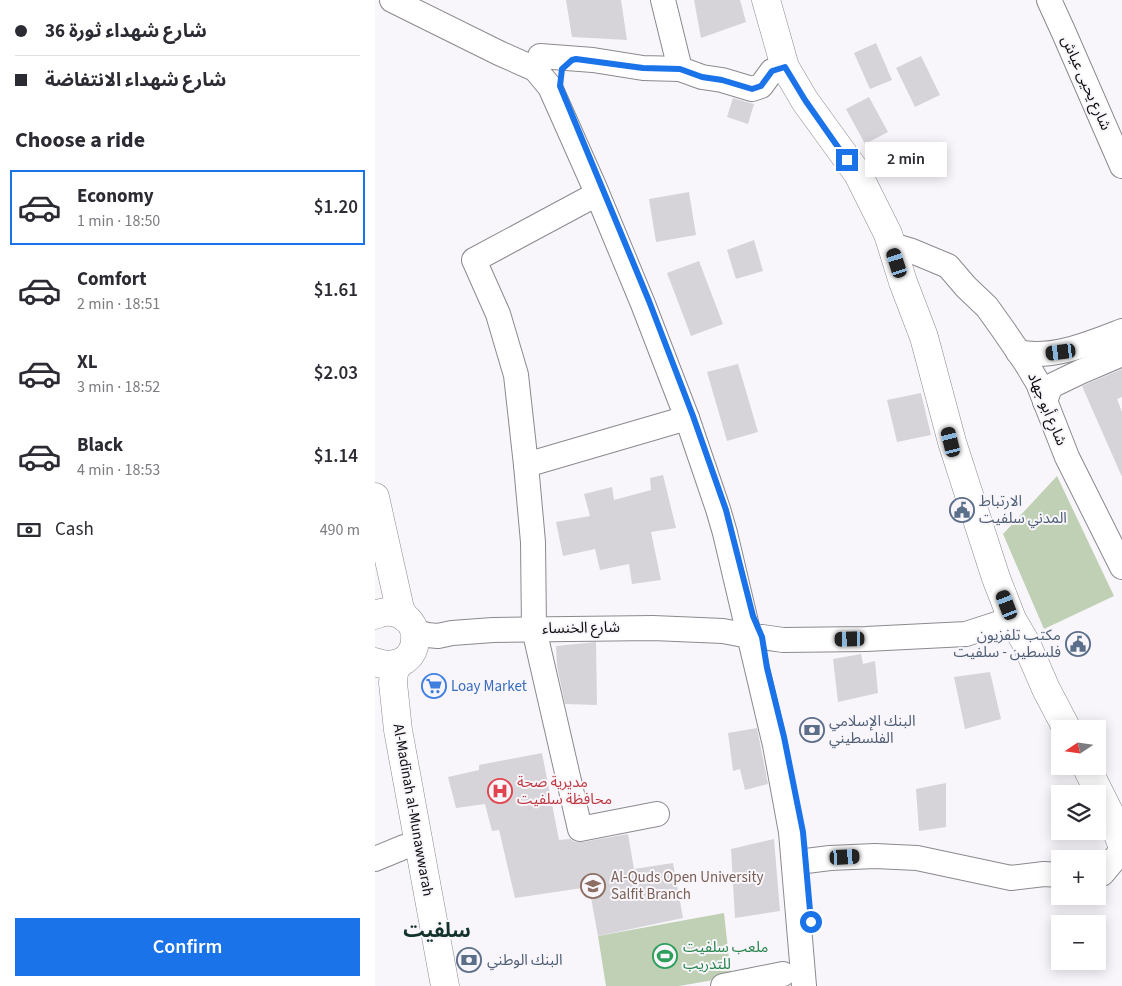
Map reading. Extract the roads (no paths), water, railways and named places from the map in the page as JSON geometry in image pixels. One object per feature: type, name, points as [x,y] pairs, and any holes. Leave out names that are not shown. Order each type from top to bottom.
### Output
[{"type":"main road","points":[[766,0],[785,67],[805,100],[858,174],[888,234],[903,282],[924,337],[951,442],[997,578],[1012,619],[1027,643],[1046,689],[1062,720]]},
{"type":"main road","points":[[375,497],[400,609],[410,624],[415,641],[413,649],[404,660],[387,663]]},
{"type":"main road","points":[[375,615],[391,611],[399,614],[410,624]]},
{"type":"main road","name":"Al-Madīnah al-Munawwarah","points":[[387,663],[394,672],[393,683],[398,730],[445,986]]},
{"type":"main road","points":[[375,684],[427,986]]},
{"type":"main road","points":[[1090,775],[1111,816],[1122,845]]},
{"type":"street","points":[[392,0],[499,53],[537,59],[593,60],[643,68],[680,69],[702,77],[722,80],[752,89],[761,86],[772,71],[785,67]]},
{"type":"street","points":[[421,0],[505,41],[537,59],[554,75],[649,301],[693,416],[726,510],[753,616],[791,832],[804,986]]},
{"type":"street","points":[[663,0],[680,69]]},
{"type":"street","name":"شارع يحيى عياش","points":[[1049,0],[1122,166]]},
{"type":"street","points":[[537,59],[643,304],[687,418],[723,525],[755,636],[767,668],[784,737],[803,832],[816,986]]},
{"type":"street","points":[[560,86],[562,69],[574,60]]},
{"type":"street","points":[[597,194],[474,260],[498,314],[516,376],[533,542],[534,629],[580,829],[657,814]]},
{"type":"street","name":"شارع أبو جهاد","points":[[891,245],[912,251],[947,266],[987,307],[1038,383],[1067,457],[1122,567]]},
{"type":"street","points":[[1018,352],[1039,354],[1061,352],[1122,331]]},
{"type":"street","points":[[1045,402],[1053,385],[1122,354]]},
{"type":"street","points":[[526,466],[687,418]]},
{"type":"street","name":"شارع الخنساء","points":[[410,624],[427,635],[438,636],[493,630],[653,628],[723,631],[792,640],[866,639],[965,634],[1012,619]]},
{"type":"street","points":[[375,858],[404,847]]},
{"type":"street","points":[[1106,869],[1122,850]]},
{"type":"street","points":[[805,861],[875,856],[917,858],[1011,878],[1051,874]]},
{"type":"street","points":[[723,986],[783,974]]},
{"type":"place","name":"الارتباط المدني سلفيت","points":[[962,510]]},
{"type":"place","name":"مكتب تلفزيون فلسطين - سلفيت","points":[[1078,644]]},
{"type":"place","name":"Loay Market","points":[[434,686]]},
{"type":"place","name":"البنك الإسلامي الفلسطيني","points":[[812,730]]},
{"type":"place","name":"مديرية صحة محافظة سلفيت","points":[[500,791]]},
{"type":"place","name":"Al-Quds Open University Salfit Branch","points":[[593,886]]},
{"type":"place","name":"ملعب سلفيت للتدريب","points":[[665,956]]},
{"type":"place","name":"البنك الوطني","points":[[469,960]]},
{"type":"district","name":"سلفيت","points":[[437,931]]}]
